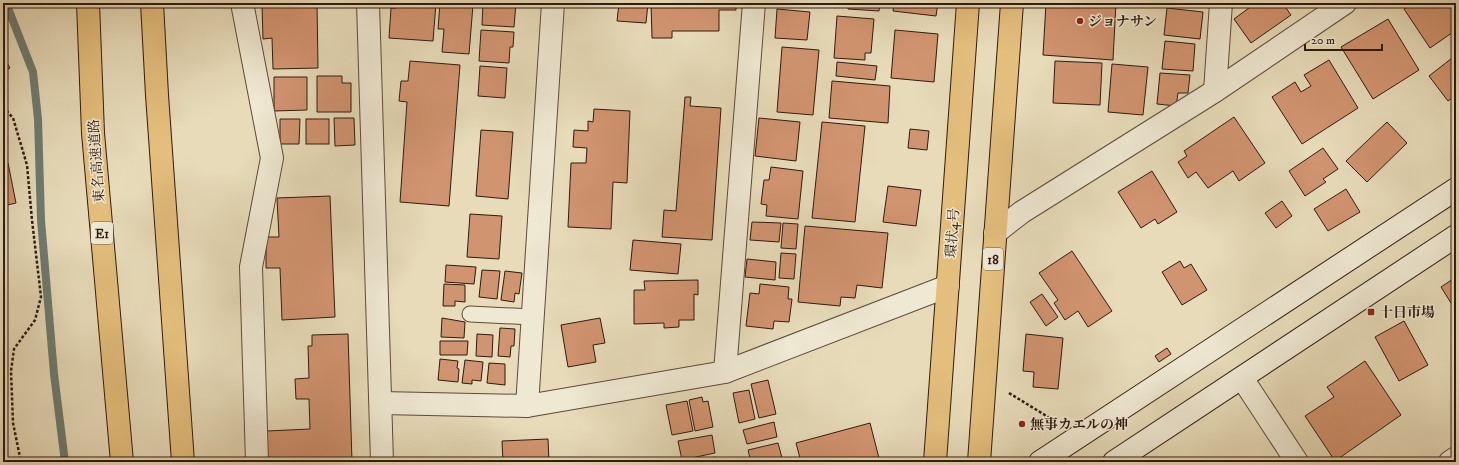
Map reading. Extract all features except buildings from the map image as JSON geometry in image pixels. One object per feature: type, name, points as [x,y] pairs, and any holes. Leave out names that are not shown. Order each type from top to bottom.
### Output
[{"type":"main road","name":"東名高速道路","points":[[88,3],[93,134],[122,462]]},
{"type":"main road","points":[[152,3],[157,103],[183,462]]},
{"type":"main road","name":"環状4号","points":[[935,462],[968,3]]},
{"type":"main road","name":"18","points":[[979,462],[1012,3]]},
{"type":"street","points":[[242,3],[272,158],[251,267],[257,462]]},
{"type":"street","points":[[368,3],[382,462]]},
{"type":"street","points":[[527,406],[553,3]]},
{"type":"street","points":[[725,372],[754,3]]},
{"type":"street","points":[[1215,91],[1221,3]]},
{"type":"street","points":[[995,233],[1022,212],[1215,91],[1345,3]]},
{"type":"street","points":[[1040,462],[1456,190]]},
{"type":"street","points":[[1114,462],[1456,236]]},
{"type":"street","points":[[381,404],[527,406],[725,372],[948,286]]},
{"type":"street","points":[[1242,378],[1297,462]]},
{"type":"street","points":[[1450,462],[1456,458]]},
{"type":"lane","points":[[470,314],[533,317]]},
{"type":"path","points":[[3,107],[13,118],[27,165],[41,297],[35,320],[14,349],[11,371],[13,424],[21,462]]},
{"type":"path","points":[[1008,392],[1053,420]]},
{"type":"waterway","points":[[6,3],[33,72],[38,119],[41,220],[54,374],[65,462]]},
{"type":"place","name":"ジョナサン","points":[[1080,21]]},
{"type":"place","name":"十日市場","points":[[1371,312]]},
{"type":"place","name":"無事カエルの神","points":[[1022,424]]}]
